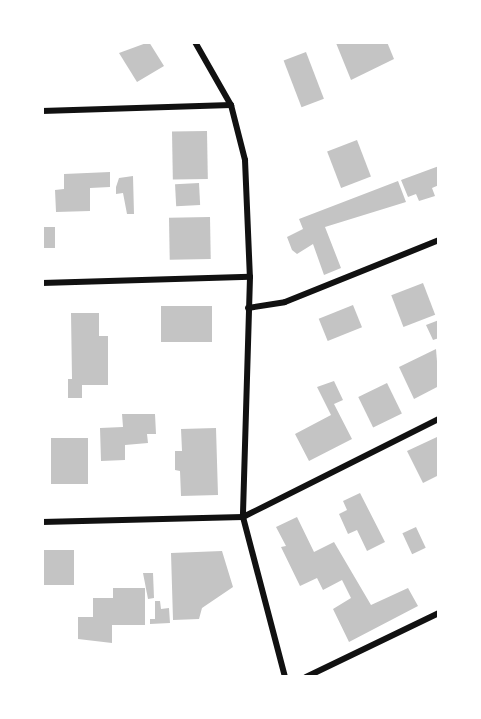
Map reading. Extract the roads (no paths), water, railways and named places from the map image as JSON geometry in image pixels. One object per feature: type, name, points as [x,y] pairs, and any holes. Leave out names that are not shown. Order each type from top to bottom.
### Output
[{"type":"street","points":[[195,42],[231,105],[246,160],[249,277],[243,517],[285,677]]},
{"type":"street","points":[[42,111],[231,105]]},
{"type":"street","points":[[248,308],[285,302],[439,240]]},
{"type":"street","points":[[42,283],[249,277]]},
{"type":"street","points":[[42,522],[243,517],[439,419]]},
{"type":"street","points":[[306,677],[439,613]]}]
